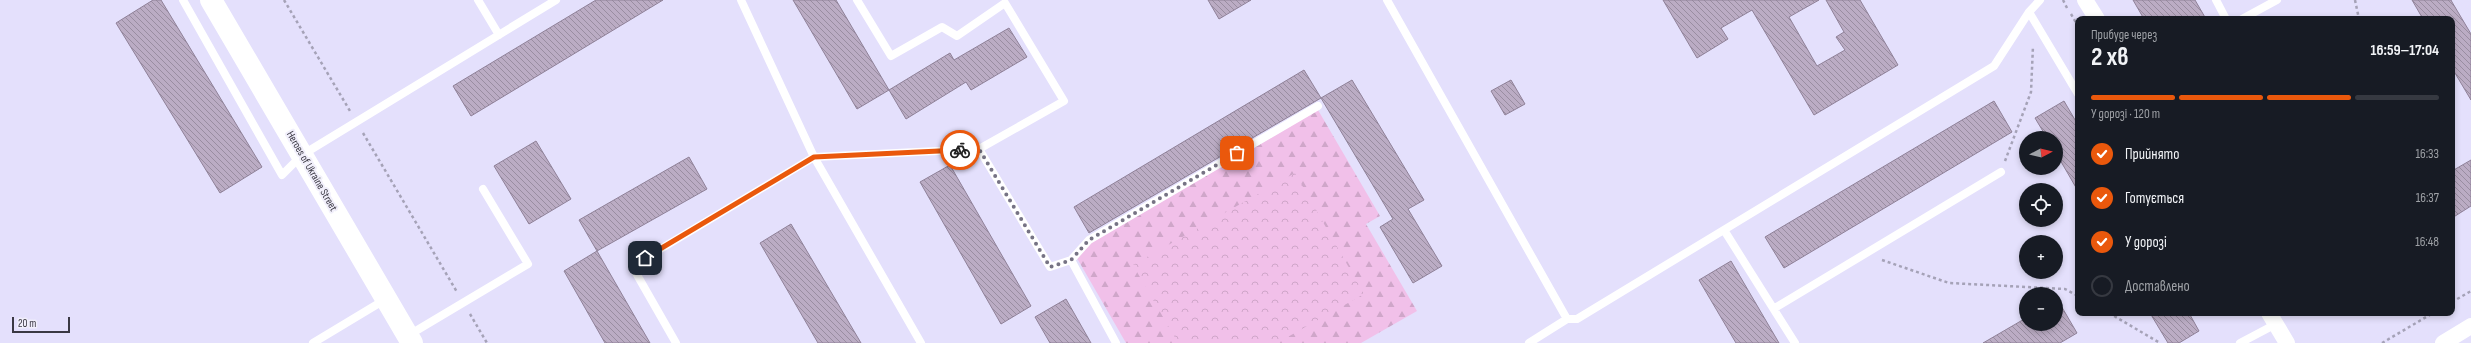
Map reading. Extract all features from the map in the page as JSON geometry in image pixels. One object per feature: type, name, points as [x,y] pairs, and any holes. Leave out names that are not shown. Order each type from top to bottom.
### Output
[{"type":"main road","name":"Heroes of Ukraine Street","points":[[211,0],[410,339]]},
{"type":"street","points":[[2085,0],[2094,16]]},
{"type":"street","points":[[2272,319],[2287,343]]},
{"type":"street","points":[[2443,343],[2471,326]]},
{"type":"lane","points":[[183,0],[282,175],[302,155],[357,123],[556,0]]},
{"type":"lane","points":[[478,0],[499,35]]},
{"type":"lane","points":[[741,0],[814,157],[920,343]]},
{"type":"lane","points":[[676,343],[632,266],[814,157],[979,149],[1064,101],[1005,4],[957,36],[942,27],[891,56],[857,0]]},
{"type":"lane","points":[[1387,0],[1567,319]]},
{"type":"lane","points":[[1529,343],[1567,319],[1577,319],[1994,66],[2029,12],[2040,0]]},
{"type":"lane","points":[[2216,0],[2224,16]]},
{"type":"lane","points":[[2248,16],[2277,0]]},
{"type":"lane","points":[[2029,12],[2075,89]]},
{"type":"lane","points":[[979,149],[1050,267],[1071,260],[1089,240],[1318,106]]},
{"type":"lane","points":[[1775,308],[2001,172]]},
{"type":"lane","points":[[410,339],[463,303],[528,264],[483,189]]},
{"type":"lane","points":[[1724,230],[1775,308],[1795,343]]},
{"type":"lane","points":[[1071,260],[1116,343]]},
{"type":"lane","points":[[313,343],[386,299]]},
{"type":"lane","points":[[2240,343],[2272,319]]},
{"type":"path","points":[[284,0],[487,343]]},
{"type":"path","points":[[2355,0],[2358,16]]},
{"type":"path","points":[[2001,172],[2031,92],[2035,21]]},
{"type":"path","points":[[1865,254],[1949,283],[2065,289],[2075,294]]},
{"type":"path","points":[[2455,300],[2471,290]]},
{"type":"path","points":[[2114,316],[2160,343]]},
{"type":"path","points":[[2382,343],[2428,316]]},
{"type":"green space","points":[[1318,110],[1380,216],[1366,224],[1417,311],[1361,343],[1126,343],[1074,253]]},
{"type":"green space","points":[[1295,173],[1364,294],[1277,343],[1178,343],[1133,265]]},
{"type":"building","points":[[153,0],[161,0],[262,167],[220,193],[116,23]]},
{"type":"building","points":[[596,0],[663,0],[471,116],[453,86]]},
{"type":"building","points":[[793,0],[836,0],[889,90],[857,109]]},
{"type":"building","points":[[1208,0],[1251,0],[1219,19]]},
{"type":"building","points":[[1663,0],[1819,0],[1789,17],[1817,66],[1845,50],[1836,37],[1844,32],[1826,0],[1860,0],[1898,65],[1814,115],[1752,10],[1721,28],[1728,39],[1697,58]]},
{"type":"building","points":[[2133,0],[2195,0],[2204,16],[2142,16]]},
{"type":"building","points":[[2412,0],[2451,0],[2471,34],[2471,100],[2455,73],[2455,16],[2421,16]]},
{"type":"building","points":[[1009,28],[1027,57],[971,90],[966,82],[906,119],[889,90],[950,53],[954,60]]},
{"type":"building","points":[[1304,70],[1321,98],[1089,233],[1074,207]]},
{"type":"building","points":[[1352,80],[1424,200],[1408,209],[1442,266],[1413,283],[1380,227],[1393,219],[1321,98]]},
{"type":"building","points":[[1511,80],[1525,104],[1505,115],[1491,91]]},
{"type":"building","points":[[1994,101],[2012,132],[1784,268],[1765,237]]},
{"type":"building","points":[[2064,101],[2075,120],[2075,186],[2063,165],[2063,131],[2043,131],[2035,118]]},
{"type":"building","points":[[536,141],[571,199],[529,224],[494,166]]},
{"type":"building","points":[[689,157],[707,189],[597,251],[579,220]]},
{"type":"building","points":[[2471,160],[2471,206],[2455,216],[2455,169]]},
{"type":"building","points":[[950,165],[1031,306],[1001,324],[920,182]]},
{"type":"building","points":[[791,224],[861,343],[818,343],[760,243]]},
{"type":"building","points":[[597,251],[650,343],[605,343],[564,271]]},
{"type":"building","points":[[1731,261],[1779,343],[1736,343],[1699,280]]},
{"type":"building","points":[[1066,299],[1091,343],[1050,343],[1035,317]]},
{"type":"building","points":[[2063,309],[2077,333],[2060,343],[1983,343],[2019,322],[2019,331],[2063,331]]},
{"type":"building","points":[[2152,316],[2191,316],[2199,331],[2179,343],[2168,343]]},
{"type":"way so far","points":[[960,150],[979,149],[1050,267],[1071,260],[1089,240],[1237,153]]},
{"type":"route","points":[[645,258],[814,157],[960,150]]}]
